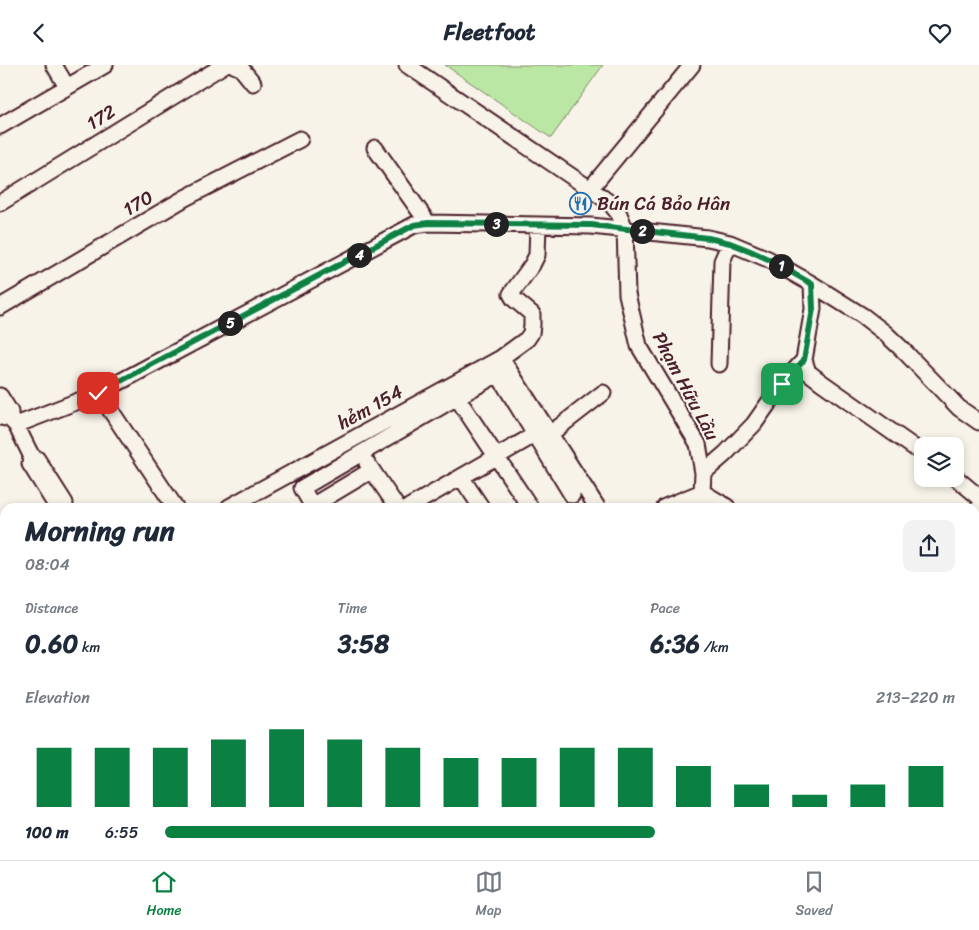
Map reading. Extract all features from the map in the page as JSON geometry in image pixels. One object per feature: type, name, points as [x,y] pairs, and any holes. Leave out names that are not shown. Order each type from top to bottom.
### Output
[{"type":"street","points":[[54,65],[67,87]]},
{"type":"street","points":[[0,126],[105,65]]},
{"type":"street","name":"172","points":[[0,203],[224,65]]},
{"type":"street","points":[[234,65],[241,68],[253,83]]},
{"type":"street","points":[[407,65],[611,204],[619,214],[625,229]]},
{"type":"street","points":[[590,189],[692,65]]},
{"type":"street","name":"170","points":[[0,307],[185,198],[300,139]]},
{"type":"street","points":[[375,148],[428,223]]},
{"type":"street","points":[[9,420],[98,393],[414,225],[428,223],[591,225],[708,238],[730,243],[768,259],[863,316],[885,333],[959,407],[979,423]]},
{"type":"street","name":"hẻm 154","points":[[237,503],[453,392],[527,339],[532,325],[532,316],[530,312],[512,298],[511,294],[537,255],[538,225]]},
{"type":"street","name":"Phạm Hữu Lầu","points":[[625,229],[627,294],[639,346],[698,445],[703,473],[700,503]]},
{"type":"street","points":[[719,364],[722,261],[730,243]]},
{"type":"street","points":[[812,284],[813,309],[804,360],[808,372],[914,447]]},
{"type":"street","points":[[501,358],[543,434],[572,495]]},
{"type":"street","points":[[703,473],[725,454],[754,424],[782,384],[804,360]]},
{"type":"street","points":[[311,503],[302,488],[361,453],[453,392],[498,374],[594,503]]},
{"type":"street","points":[[453,392],[527,503]]},
{"type":"street","points":[[98,393],[172,503]]},
{"type":"street","points":[[416,503],[496,457],[543,434],[603,393]]},
{"type":"street","points":[[0,396],[10,412],[9,420],[65,503]]},
{"type":"street","points":[[361,453],[394,503]]},
{"type":"street","points":[[31,455],[30,464],[54,503]]},
{"type":"street","points":[[319,503],[372,470]]},
{"type":"street","points":[[460,477],[478,503]]},
{"type":"street","points":[[964,484],[979,497]]},
{"type":"street","points":[[675,503],[702,492],[720,503]]},
{"type":"green space","points":[[445,65],[603,65],[551,138]]},
{"type":"place","name":"Bún Cá Bảo Hân","points":[[581,203]]},
{"type":"route","points":[[98,393],[414,225],[428,223],[591,225],[669,233],[730,243],[768,259],[812,284],[813,309],[804,360],[782,384]]}]
